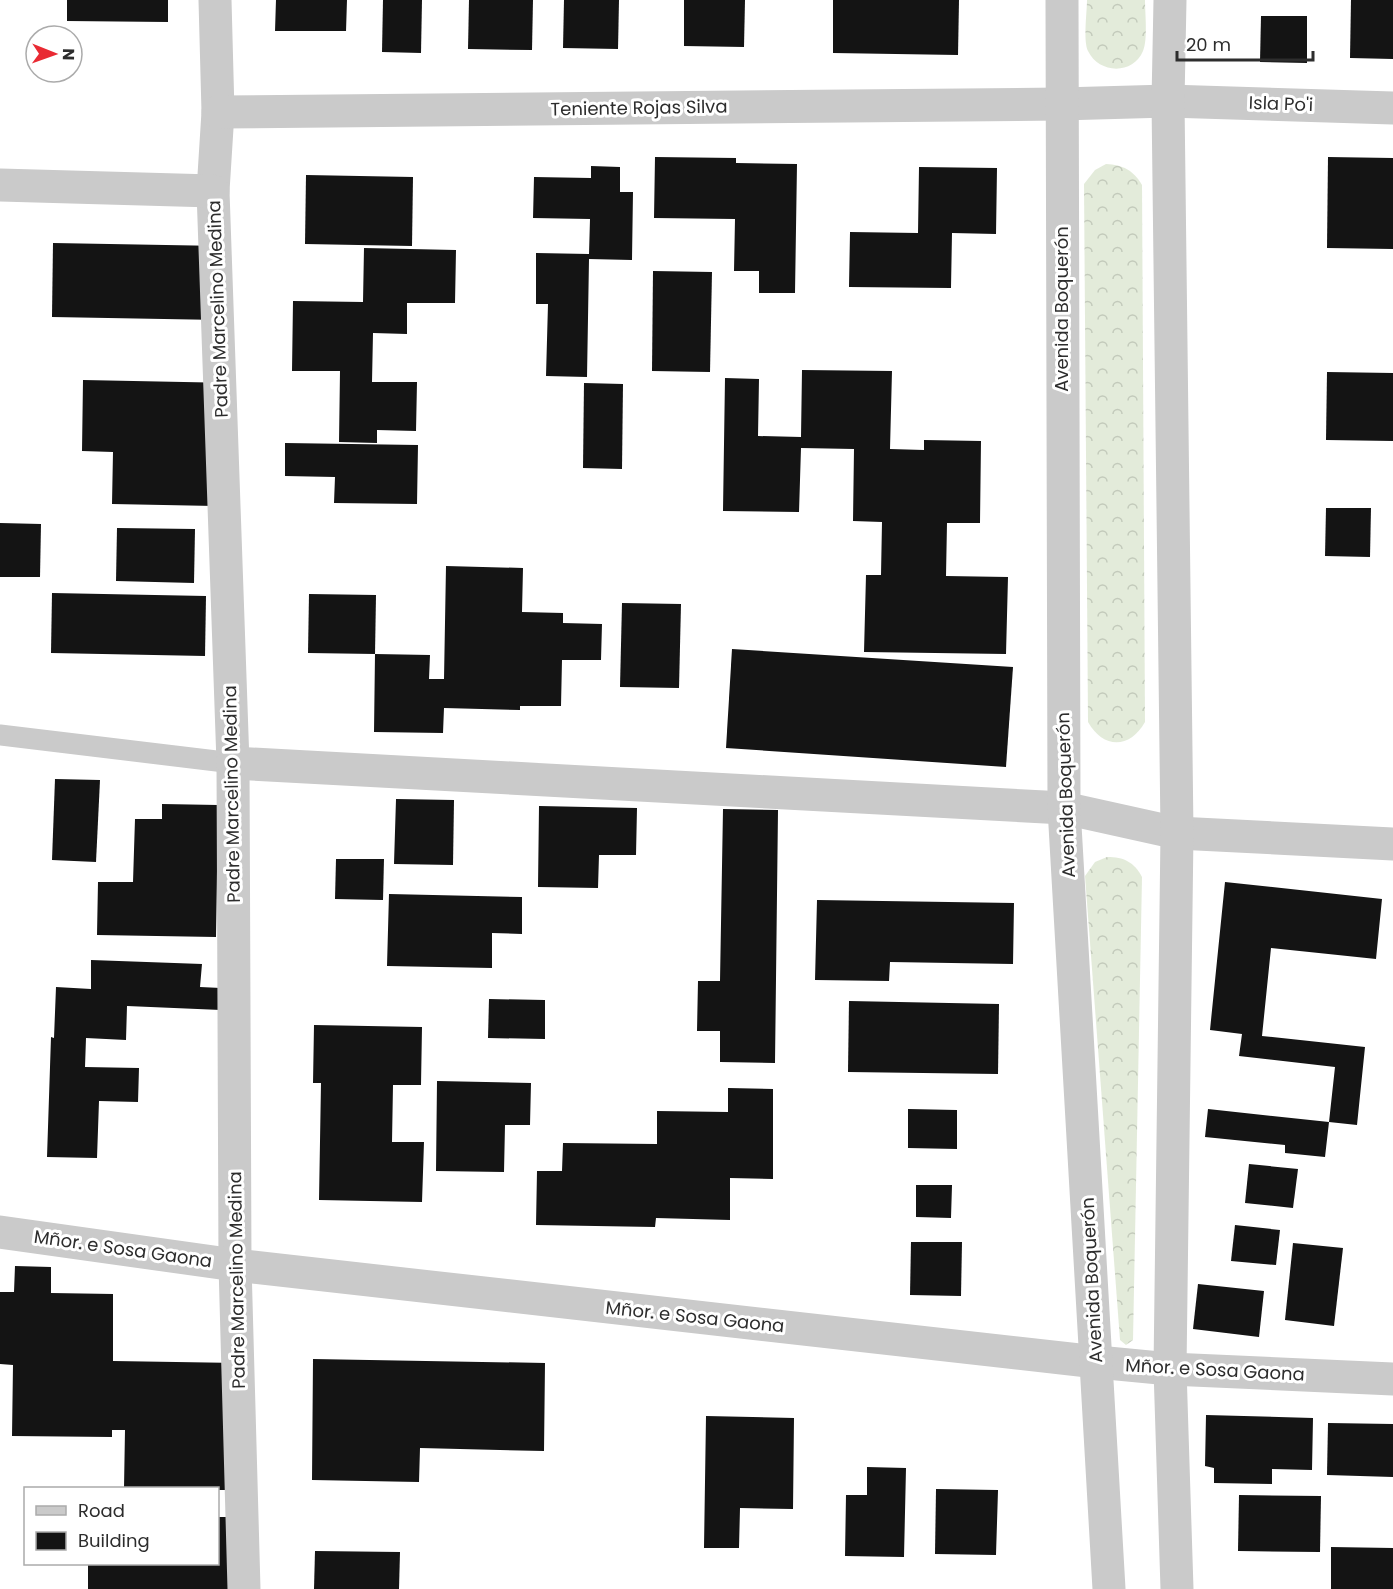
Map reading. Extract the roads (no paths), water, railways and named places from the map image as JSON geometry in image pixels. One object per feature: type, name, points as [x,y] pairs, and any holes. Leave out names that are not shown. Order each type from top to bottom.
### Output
[{"type":"street","name":"Padre Marcelino Medina","points":[[215,0],[218,112],[213,190],[233,763],[235,1265],[244,1589]]},
{"type":"street","name":"Avenida Boquerón","points":[[1062,0],[1064,808],[1109,1589]]},
{"type":"street","points":[[1170,0],[1168,100],[1177,833],[1170,1370],[1177,1589]]},
{"type":"street","name":"Isla Po'i","points":[[1061,104],[1168,100],[1393,108]]},
{"type":"street","name":"Teniente Rojas Silva","points":[[218,112],[1061,104]]},
{"type":"street","points":[[0,185],[213,190]]},
{"type":"street","points":[[233,763],[1064,808],[1177,833],[1393,844]]},
{"type":"street","name":"Mñor. e Sosa Gaona","points":[[0,1232],[235,1265],[1170,1370],[1393,1379]]},
{"type":"lane","points":[[0,735],[233,763]]}]
